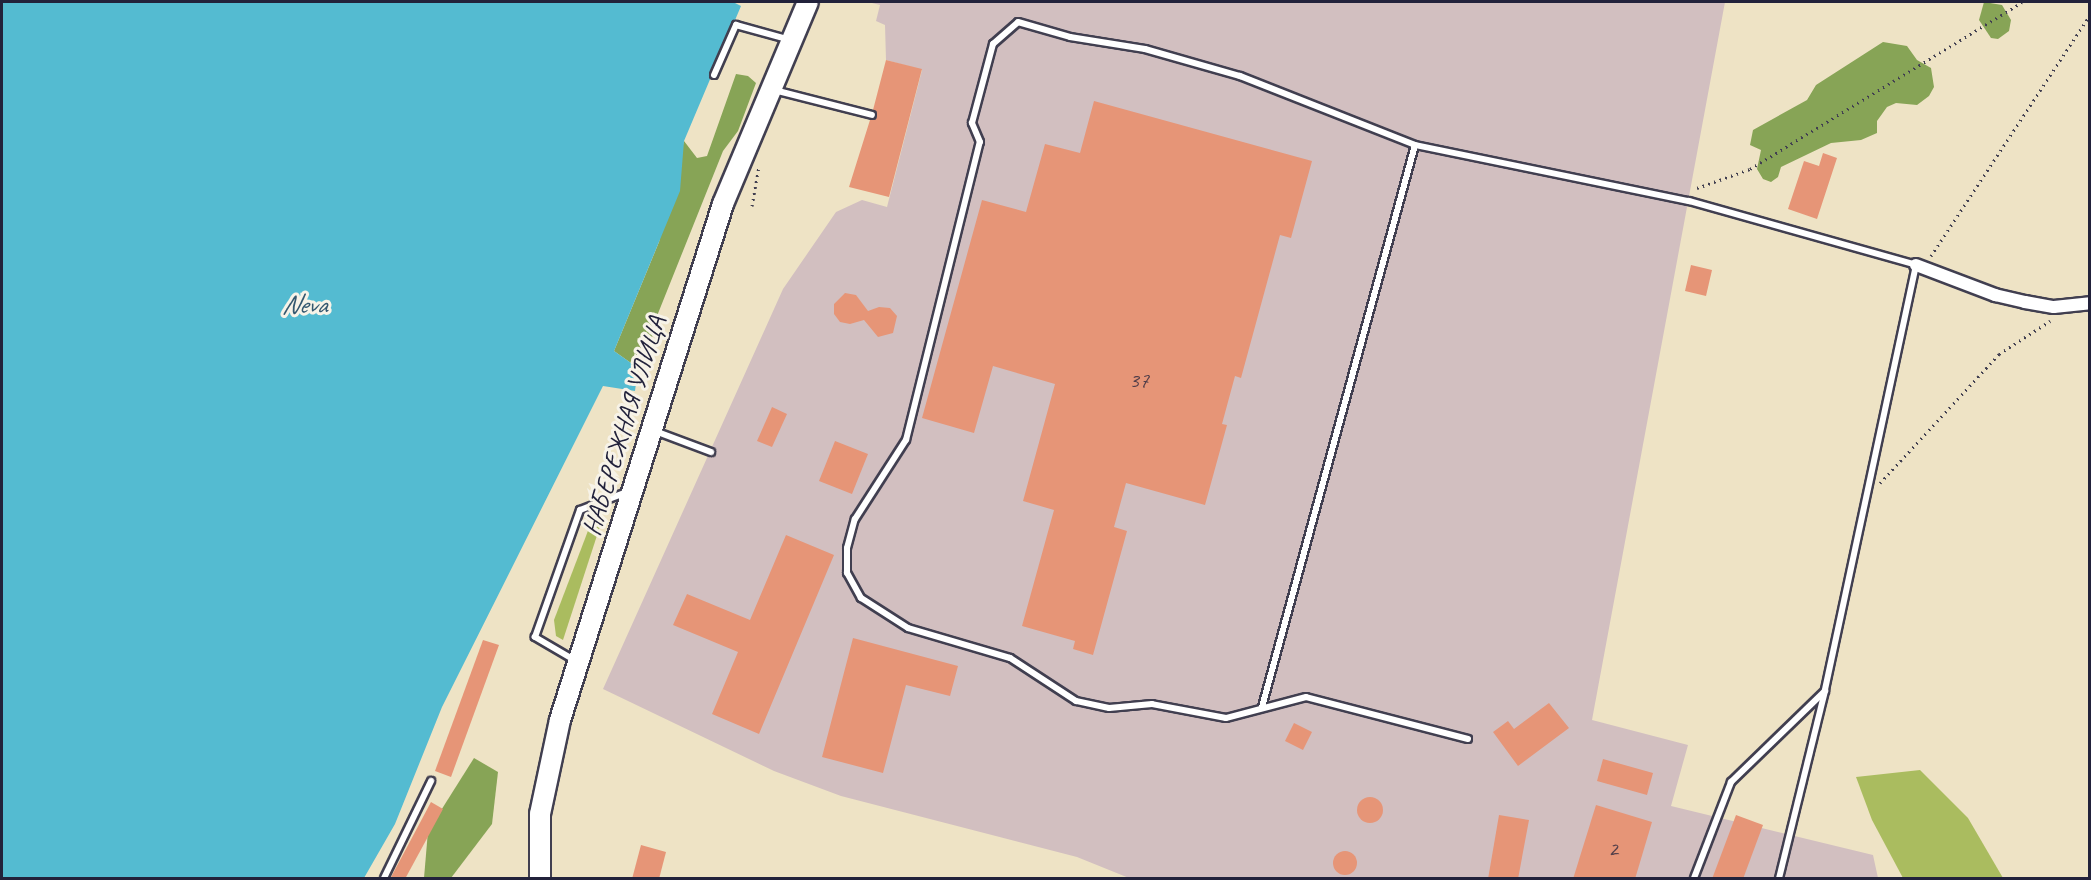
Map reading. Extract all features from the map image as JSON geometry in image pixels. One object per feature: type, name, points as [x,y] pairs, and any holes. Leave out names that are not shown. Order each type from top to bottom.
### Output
[{"type":"main road","name":"НАБЕРЕЖНАЯ УЛИЦА","points":[[540,879],[545,781],[578,662],[723,204],[808,2]]},
{"type":"street","points":[[1920,266],[2015,300],[2054,307],[2090,303]]},
{"type":"lane","points":[[1468,739],[1306,697],[1226,718],[1152,704],[1109,708],[1076,700],[1010,658],[908,628],[861,598],[847,573],[847,548],[855,519],[906,440],[980,142],[972,123],[993,44],[1018,22],[1070,37],[1145,49],[1240,76],[1415,145],[1689,201],[1920,266],[1867,493],[1825,691],[1779,879]]},
{"type":"lane","points":[[714,75],[736,25],[791,40]]},
{"type":"lane","points":[[770,89],[872,115]]},
{"type":"lane","points":[[1262,707],[1415,145]]},
{"type":"lane","points":[[652,430],[711,452]]},
{"type":"lane","points":[[578,662],[535,637],[580,510],[633,490]]},
{"type":"lane","points":[[1694,879],[1731,782],[1825,691]]},
{"type":"lane","points":[[384,879],[431,781]]},
{"type":"path","points":[[1697,188],[1750,169],[2022,2]]},
{"type":"path","points":[[1920,266],[2090,15]]},
{"type":"path","points":[[1867,493],[1891,475],[1999,354],[2054,319]]},
{"type":"shaded area","points":[[868,2],[1725,2],[1592,720],[1688,745],[1671,806],[1873,855],[1878,878],[1129,878],[1077,857],[841,796],[774,771],[603,689],[783,289],[836,212],[862,200],[887,207],[922,70],[886,60],[885,25],[876,21],[880,5]]},
{"type":"green space","points":[[1984,2],[2002,5],[2011,20],[2009,31],[1998,39],[1991,38],[1979,20]]},
{"type":"green space","points":[[1883,42],[1907,46],[1917,60],[1931,68],[1934,87],[1929,96],[1917,105],[1896,103],[1887,107],[1877,121],[1877,133],[1861,140],[1831,143],[1781,167],[1778,177],[1771,182],[1763,179],[1757,169],[1761,150],[1750,145],[1753,130],[1807,100],[1816,85]]},
{"type":"green space","points":[[736,74],[748,76],[756,83],[738,131],[723,151],[657,316],[647,360],[638,368],[614,351],[659,242],[684,141],[697,158],[707,156]]},
{"type":"green space","points":[[594,515],[603,517],[563,640],[556,636],[554,620]]},
{"type":"green space","points":[[474,758],[498,772],[492,824],[451,878],[424,878],[428,831]]},
{"type":"green space","points":[[1920,770],[1968,818],[2003,878],[1903,878],[1872,820],[1856,777]]},
{"type":"water","name":"Neva","points":[[2,2],[733,2],[741,6],[684,141],[680,191],[614,351],[638,368],[635,391],[603,386],[442,707],[395,824],[364,878],[2,878]]},
{"type":"building","points":[[886,60],[922,69],[889,197],[849,187],[870,120],[877,117],[873,110]]},
{"type":"building","points":[[1094,101],[1312,161],[1291,238],[1280,235],[1241,378],[1235,376],[1222,424],[1227,425],[1205,505],[1126,483],[1114,527],[1127,531],[1093,655],[1073,649],[1075,641],[1022,626],[1054,510],[1023,501],[1055,384],[993,366],[974,433],[922,418],[982,200],[1026,212],[1045,144],[1080,153]]},
{"type":"building","points":[[1823,153],[1837,158],[1817,219],[1788,209],[1804,161],[1819,166]]},
{"type":"building","points":[[1691,265],[1712,270],[1706,296],[1685,291]]},
{"type":"building","points":[[845,293],[856,295],[868,311],[879,307],[890,308],[897,316],[893,333],[878,337],[864,320],[850,324],[840,322],[834,314],[834,304]]},
{"type":"building","points":[[772,407],[787,414],[772,447],[757,441]]},
{"type":"building","points":[[835,441],[868,454],[852,494],[819,481]]},
{"type":"building","points":[[786,535],[834,555],[759,734],[712,714],[738,652],[673,625],[687,594],[750,620]]},
{"type":"building","points":[[853,638],[958,666],[950,696],[906,685],[883,773],[822,757]]},
{"type":"building","points":[[483,640],[499,645],[451,777],[435,771]]},
{"type":"building","points":[[1549,703],[1569,728],[1518,766],[1493,732],[1508,721],[1514,729]]},
{"type":"building","points":[[1294,723],[1312,732],[1303,750],[1285,741]]},
{"type":"building","points":[[1603,759],[1653,773],[1647,795],[1597,781]]},
{"type":"building","points":[[1370,797],[1379,801],[1383,810],[1379,819],[1370,823],[1361,819],[1357,810],[1361,801]]},
{"type":"building","points":[[431,802],[443,809],[405,879],[390,879]]},
{"type":"building","points":[[1596,805],[1652,822],[1635,879],[1573,879]]},
{"type":"building","points":[[1499,815],[1529,820],[1518,879],[1488,879]]},
{"type":"building","points":[[1736,815],[1763,825],[1743,879],[1712,879]]},
{"type":"building","points":[[641,845],[666,852],[659,879],[632,879]]},
{"type":"building","points":[[1345,851],[1350,852],[1356,858],[1356,868],[1350,874],[1345,875],[1340,874],[1334,868],[1333,863],[1334,858],[1340,852]]}]
